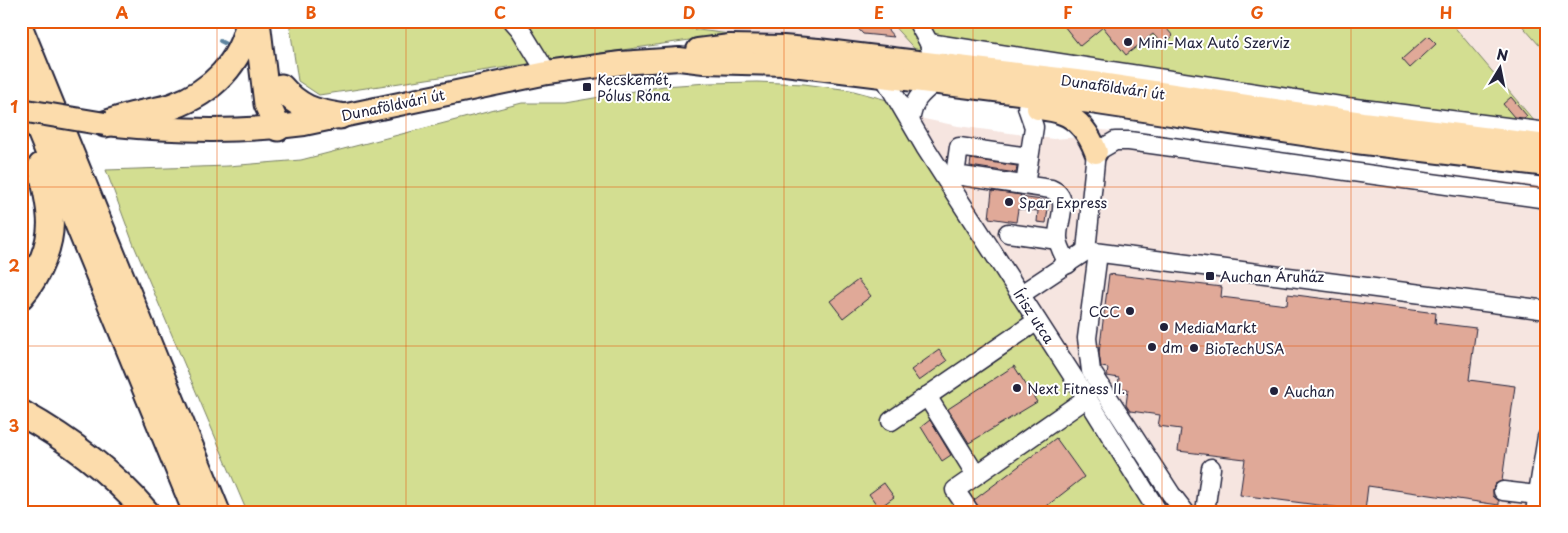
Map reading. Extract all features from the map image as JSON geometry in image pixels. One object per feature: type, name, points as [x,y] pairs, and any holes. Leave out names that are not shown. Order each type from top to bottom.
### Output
[{"type":"highway","points":[[36,21],[62,131]]},
{"type":"highway","points":[[105,124],[138,114],[172,107],[200,94],[218,80],[233,62],[243,45],[249,21]]},
{"type":"highway","points":[[257,21],[266,104],[278,128]]},
{"type":"highway","points":[[271,21],[281,87],[281,108],[278,128]]},
{"type":"highway","points":[[21,31],[217,512]]},
{"type":"highway","points":[[21,86],[196,512]]},
{"type":"highway","points":[[281,87],[292,100],[306,108],[340,116]]},
{"type":"highway","points":[[21,114],[40,165],[51,218],[49,234],[40,267],[31,284],[21,296]]},
{"type":"highway","points":[[21,413],[55,434],[97,466],[146,512]]},
{"type":"main road","name":"Dunaföldvári út","points":[[679,59],[695,51],[738,46],[818,50],[935,69],[1093,83],[1362,123],[1547,146]]},
{"type":"main road","name":"Dunaföldvári út","points":[[21,110],[105,124],[178,130],[278,128],[547,73],[612,64],[679,59],[704,62],[785,64],[884,77],[935,69],[991,90],[1090,102],[1356,142],[1547,165]]},
{"type":"main road","points":[[935,69],[970,98],[1028,106],[1065,114],[1092,139],[1096,152]]},
{"type":"street","points":[[513,21],[547,73]]},
{"type":"street","points":[[917,21],[935,69]]},
{"type":"street","points":[[910,120],[914,102],[935,69]]},
{"type":"street","points":[[935,69],[1347,108],[1547,132]]},
{"type":"street","name":"Írisz utca","points":[[884,77],[1158,512]]},
{"type":"street","points":[[1025,185],[1034,127],[1028,106]]},
{"type":"street","points":[[1185,512],[1171,494],[1093,375],[1088,359],[1087,338],[1096,152],[1115,141],[1129,141],[1547,198]]},
{"type":"street","points":[[1029,157],[959,147],[955,175],[1051,189],[1057,192],[1063,202],[1058,240],[1068,264]]},
{"type":"street","points":[[1008,233],[1058,240]]},
{"type":"street","points":[[1020,295],[1068,264],[1092,252],[1547,310]]},
{"type":"street","points":[[891,421],[1037,321]]},
{"type":"street","points":[[927,396],[976,475]]},
{"type":"street","points":[[970,512],[955,490],[1087,398]]},
{"type":"street","points":[[1503,491],[1536,503],[1547,436]]},
{"type":"street","points":[[1205,512],[1211,468]]},
{"type":"shaded area","points":[[627,21],[764,21],[765,23],[767,21],[889,21],[921,56]]},
{"type":"shaded area","points":[[1452,21],[1518,21],[1547,54],[1547,136],[1451,23]]},
{"type":"shaded area","points":[[900,114],[958,126],[1053,139],[1081,137],[1095,129],[1547,187],[1547,453],[1538,512],[1148,512]]},
{"type":"green space","points":[[289,21],[627,21],[730,34],[319,95],[298,81]]},
{"type":"green space","points":[[889,21],[1452,21],[1451,23],[1547,136],[921,56]]},
{"type":"green space","points":[[1518,21],[1547,21],[1547,54]]},
{"type":"green space","points":[[757,82],[804,84],[850,90],[891,101],[1148,512],[247,512],[133,243],[106,170],[228,166],[301,160],[522,103],[565,103],[664,86]]},
{"type":"building","points":[[851,21],[880,21],[894,37],[863,34]]},
{"type":"building","points":[[1060,21],[1160,21],[1173,36],[1163,45],[1153,34],[1126,55],[1103,27],[1080,46]]},
{"type":"building","points":[[1428,36],[1436,44],[1410,68],[1402,59]]},
{"type":"building","points":[[1511,97],[1527,116],[1524,118],[1514,117],[1503,104]]},
{"type":"building","points":[[971,159],[1017,166],[1016,173],[970,166]]},
{"type":"building","points":[[992,191],[1049,201],[1046,223],[1037,222],[1038,211],[1018,209],[1016,222],[989,218]]},
{"type":"building","points":[[1109,274],[1222,287],[1221,297],[1287,305],[1288,294],[1436,313],[1435,323],[1476,328],[1469,380],[1515,386],[1502,481],[1495,484],[1493,489],[1493,496],[1499,501],[1499,505],[1368,486],[1365,511],[1240,495],[1245,459],[1178,451],[1181,429],[1158,426],[1160,415],[1130,411],[1126,405],[1128,389],[1118,388],[1119,378],[1107,376],[1108,368],[1101,367],[1099,353]]},
{"type":"building","points":[[858,280],[871,296],[843,318],[830,301]]},
{"type":"building","points":[[939,350],[947,361],[919,381],[911,370]]},
{"type":"building","points":[[1014,366],[1037,402],[969,443],[948,409]]},
{"type":"building","points":[[930,420],[951,455],[942,461],[921,427]]},
{"type":"building","points":[[1056,438],[1084,477],[1039,512],[981,512],[974,500]]},
{"type":"building","points":[[884,483],[894,497],[879,508],[869,494]]},
{"type":"waterway","points":[[220,41],[232,47]]},
{"type":"place","name":"Mini-Max Autó Szerviz","points":[[1128,42]]},
{"type":"place","name":"Kecskemét, Pólus Róna","points":[[587,87]]},
{"type":"place","name":"Spar Express","points":[[1009,202]]},
{"type":"place","name":"Auchan Áruház","points":[[1210,276]]},
{"type":"place","name":"CCC","points":[[1130,311]]},
{"type":"place","name":"MediaMarkt","points":[[1164,327]]},
{"type":"place","name":"dm","points":[[1152,347]]},
{"type":"place","name":"BioTechUSA","points":[[1194,348]]},
{"type":"place","name":"Next Fitness II.","points":[[1017,388]]},
{"type":"place","name":"Auchan","points":[[1274,391]]}]
